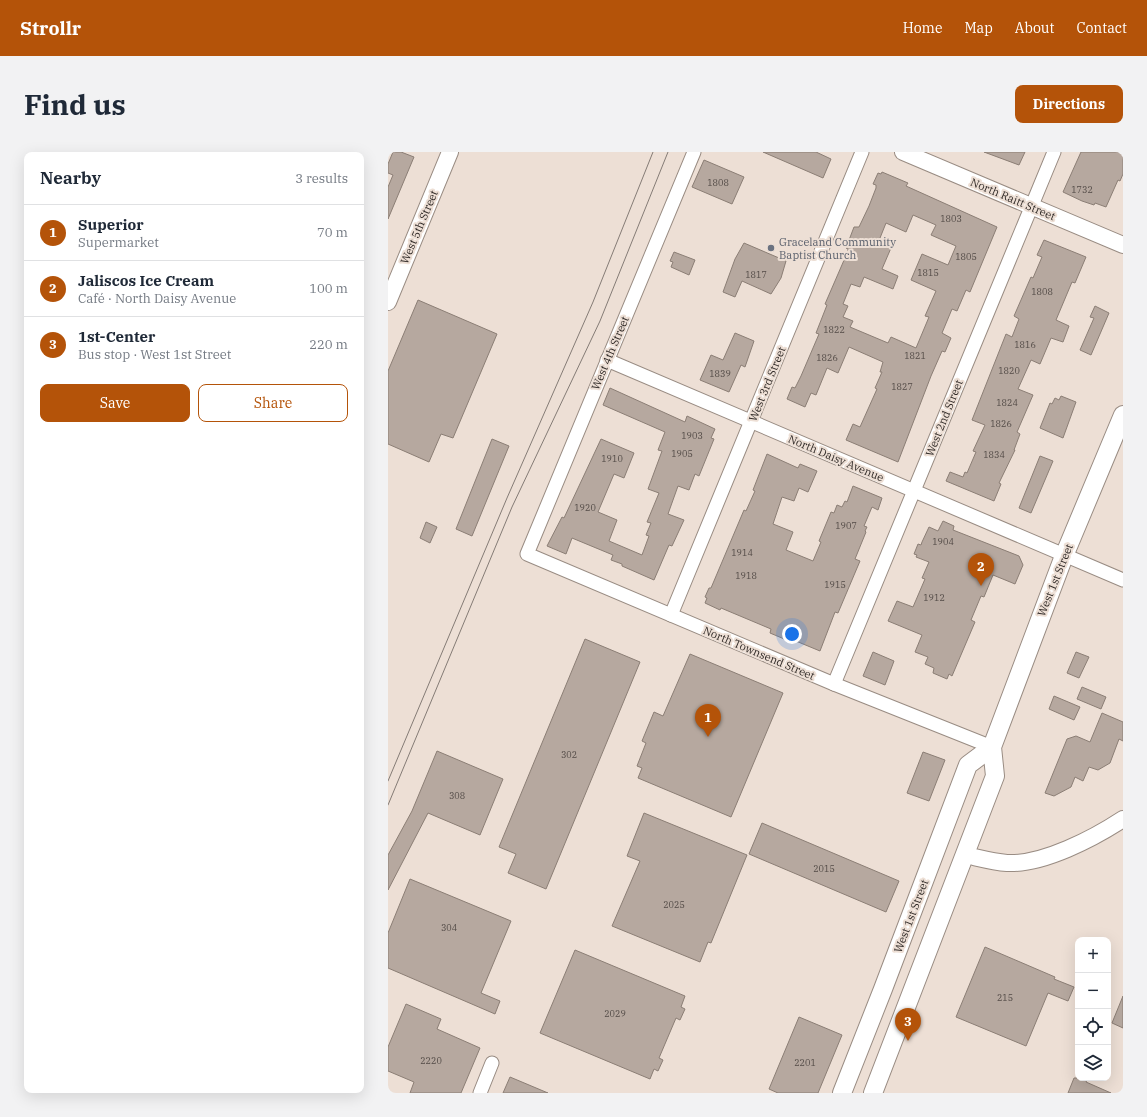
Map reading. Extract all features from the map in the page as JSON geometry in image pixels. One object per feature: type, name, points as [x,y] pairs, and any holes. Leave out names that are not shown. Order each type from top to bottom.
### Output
[{"type":"main road","name":"West 1st Street","points":[[873,1093],[995,776],[992,747],[1064,556],[1123,415]]},
{"type":"main road","name":"West 1st Street","points":[[842,1093],[968,765],[992,747]]},
{"type":"street","name":"West 5th Street","points":[[389,298],[450,152]]},
{"type":"street","name":"West 4th Street","points":[[527,554],[694,152]]},
{"type":"street","name":"West 3rd Street","points":[[671,615],[862,152]]},
{"type":"street","name":"North Raitt Street","points":[[903,152],[1030,207],[1123,245]]},
{"type":"street","name":"West 2nd Street","points":[[834,684],[1054,152]]},
{"type":"street","name":"North Daisy Avenue","points":[[607,360],[1123,580]]},
{"type":"street","name":"North Townsend Street","points":[[527,554],[834,684],[992,747]]},
{"type":"street","points":[[965,856],[1008,863],[1042,858],[1080,844],[1101,834],[1123,819]]},
{"type":"street","points":[[480,1093],[492,1063]]},
{"type":"building","points":[[393,152],[401,152],[414,157],[388,219],[388,187],[393,175],[388,173],[388,164]]},
{"type":"building","points":[[763,152],[816,152],[831,159],[823,178]]},
{"type":"building","points":[[984,152],[1025,152],[1019,165]]},
{"type":"building","points":[[1081,152],[1123,152],[1123,174],[1120,181],[1118,180],[1106,207],[1095,203],[1094,205],[1082,201],[1063,192]]},
{"type":"building","points":[[704,160],[744,177],[732,204],[692,187]]},
{"type":"building","points":[[882,172],[908,183],[906,186],[997,227],[970,292],[966,290],[957,311],[952,309],[942,333],[951,338],[945,352],[942,351],[931,376],[898,462],[846,440],[853,424],[860,427],[877,389],[875,388],[882,372],[880,372],[883,362],[849,347],[838,373],[827,368],[816,395],[811,393],[805,407],[787,399],[792,387],[795,388],[801,376],[819,334],[816,333],[827,305],[825,304],[848,251],[846,248],[854,227],[859,227],[876,188],[876,185],[873,184],[878,173],[881,174]],"holes":[[[913,215],[936,225],[931,235],[956,246],[948,265],[922,254],[911,280],[936,291],[925,316],[929,317],[916,348],[891,337],[888,343],[850,327],[853,321],[843,317],[848,306],[843,304],[851,284],[860,287],[864,277],[893,289],[898,276],[882,269],[891,248],[878,243],[886,223],[906,232]]]},
{"type":"building","points":[[1044,240],[1086,257],[1075,283],[1072,282],[1056,320],[1069,326],[1063,342],[1051,338],[1040,364],[1031,360],[1018,389],[1033,395],[1017,432],[1020,434],[1015,450],[999,483],[1001,484],[994,501],[946,481],[950,472],[963,477],[965,472],[967,473],[976,452],[973,451],[985,425],[972,420],[1006,334],[1012,337],[1019,319],[1014,316],[1031,277],[1033,278],[1042,257],[1037,255]]},
{"type":"building","points":[[744,243],[786,261],[781,278],[771,294],[742,281],[735,297],[723,292],[735,259]]},
{"type":"building","points":[[674,252],[695,260],[689,275],[671,267],[673,262],[670,261]]},
{"type":"building","points":[[418,300],[497,334],[453,438],[441,434],[429,462],[388,444],[388,371]]},
{"type":"building","points":[[1095,306],[1109,313],[1091,355],[1080,350],[1094,318],[1090,317]]},
{"type":"building","points":[[735,333],[754,341],[745,367],[741,365],[729,392],[700,380],[711,355],[723,360]]},
{"type":"building","points":[[610,388],[685,422],[687,416],[715,429],[711,438],[714,439],[699,476],[695,474],[689,490],[678,486],[668,514],[684,520],[672,546],[669,545],[654,580],[611,560],[613,555],[572,538],[566,554],[547,546],[562,517],[564,518],[601,439],[634,453],[624,478],[614,474],[598,512],[617,520],[609,541],[642,555],[649,536],[646,535],[651,523],[647,522],[659,493],[648,489],[662,451],[658,450],[665,432],[603,405]]},
{"type":"building","points":[[1061,396],[1076,402],[1063,438],[1040,428],[1050,403],[1052,404],[1055,398],[1059,400]]},
{"type":"building","points":[[492,439],[509,446],[472,536],[456,529]]},
{"type":"building","points":[[767,454],[798,468],[800,464],[817,471],[808,492],[799,488],[794,501],[782,497],[773,524],[793,532],[786,550],[813,561],[821,542],[819,541],[831,512],[834,513],[837,505],[842,507],[845,501],[847,502],[853,486],[882,498],[878,510],[872,507],[864,526],[867,527],[866,532],[855,559],[860,561],[838,613],[835,612],[820,651],[791,639],[789,641],[770,633],[771,629],[721,608],[720,610],[705,603],[707,598],[705,597],[709,588],[711,588],[744,510],[746,511],[755,491],[753,490]]},
{"type":"building","points":[[1040,456],[1053,461],[1031,513],[1019,508]]},
{"type":"building","points":[[943,521],[954,526],[953,530],[1019,556],[1023,565],[1015,584],[993,575],[984,597],[981,596],[971,620],[975,622],[952,676],[949,674],[947,679],[933,673],[934,668],[925,664],[928,657],[915,652],[922,635],[888,621],[897,601],[913,607],[925,579],[922,578],[929,562],[916,557],[917,555],[914,554],[918,544],[921,545],[929,527],[938,531]]},
{"type":"building","points":[[426,522],[437,527],[430,543],[420,538]]},
{"type":"building","points":[[585,639],[640,662],[546,889],[508,873],[516,854],[499,847]]},
{"type":"building","points":[[873,652],[894,661],[885,685],[863,676]]},
{"type":"building","points":[[1076,652],[1089,657],[1079,678],[1067,673]]},
{"type":"building","points":[[690,654],[783,693],[731,817],[638,778],[642,768],[637,766],[646,743],[642,741],[654,712],[663,716]]},
{"type":"building","points":[[1082,687],[1106,697],[1101,709],[1077,699]]},
{"type":"building","points":[[1054,696],[1080,707],[1074,720],[1049,709]]},
{"type":"building","points":[[1102,713],[1123,722],[1123,741],[1119,739],[1110,763],[1098,770],[1089,767],[1083,781],[1075,777],[1071,787],[1054,796],[1045,793],[1067,739],[1076,736],[1090,742]]},
{"type":"building","points":[[437,751],[503,779],[480,835],[428,813],[388,890],[388,855],[412,811]]},
{"type":"building","points":[[923,752],[945,760],[929,801],[907,793]]},
{"type":"building","points":[[644,813],[747,855],[711,943],[708,942],[700,962],[612,926],[640,861],[627,856]]},
{"type":"building","points":[[762,823],[899,881],[886,912],[749,854]]},
{"type":"building","points":[[410,879],[511,921],[481,993],[500,1001],[495,1014],[388,968],[388,933]]},
{"type":"building","points":[[985,947],[1055,977],[1054,979],[1074,987],[1068,1001],[1048,993],[1026,1046],[956,1017]]},
{"type":"building","points":[[575,950],[685,996],[681,1007],[685,1009],[680,1020],[676,1018],[659,1058],[663,1060],[658,1071],[654,1069],[650,1079],[540,1033]]},
{"type":"building","points":[[1123,996],[1123,1028],[1112,1023]]},
{"type":"building","points":[[406,1004],[441,1019],[437,1029],[480,1048],[461,1093],[410,1093],[414,1082],[388,1071],[388,1047]]},
{"type":"building","points":[[799,1017],[842,1035],[818,1093],[778,1093],[769,1089]]},
{"type":"building","points":[[510,1077],[548,1093],[503,1093]]},
{"type":"building","points":[[1075,1078],[1075,1081],[1086,1081],[1111,1093],[1068,1093]]},
{"type":"tram line","points":[[388,781],[507,498],[593,302],[653,152]]},
{"type":"tram line","points":[[388,805],[512,507],[600,321],[668,152]]},
{"type":"place","name":"Graceland Community Baptist Church","points":[[771,248]]},
{"type":"place","name":"Jaliscos Ice Cream","points":[[981,586]]},
{"type":"place","name":"Superior","points":[[708,737]]},
{"type":"place","name":"1st-Center","points":[[908,1041]]}]
